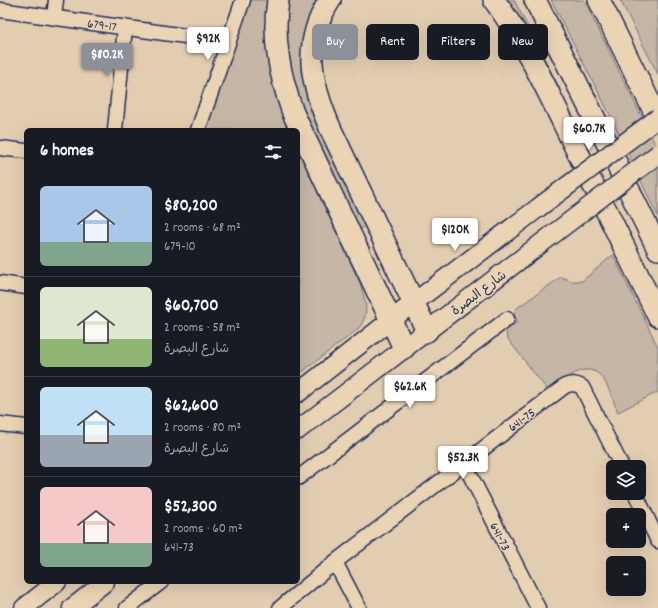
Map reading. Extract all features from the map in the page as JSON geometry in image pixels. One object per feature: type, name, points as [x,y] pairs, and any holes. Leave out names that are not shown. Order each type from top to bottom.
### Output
[{"type":"highway","points":[[278,0],[276,17],[280,71],[288,101],[300,128]]},
{"type":"highway","points":[[330,0],[317,25],[314,37],[311,59],[315,84],[324,114],[331,130],[427,331]]},
{"type":"highway","points":[[494,0],[520,40],[546,88],[582,161]]},
{"type":"highway","points":[[534,0],[607,143]]},
{"type":"highway","points":[[599,0],[655,114]]},
{"type":"highway","points":[[300,129],[404,348]]},
{"type":"highway","points":[[630,190],[658,249]]},
{"type":"highway","points":[[605,208],[658,316]]},
{"type":"main road","points":[[300,391],[538,208],[655,114]]},
{"type":"main road","name":"شارع البصرة","points":[[300,428],[658,154]]},
{"type":"main road","points":[[24,608],[54,584]]},
{"type":"main road","points":[[72,608],[102,584]]},
{"type":"street","points":[[54,17],[56,0]]},
{"type":"street","points":[[199,128],[243,0]]},
{"type":"street","name":"679-17","points":[[3,6],[54,17],[228,42]]},
{"type":"street","points":[[115,128],[125,27]]},
{"type":"street","points":[[0,148],[24,151]]},
{"type":"street","points":[[0,283],[24,287]]},
{"type":"street","points":[[300,476],[507,319]]},
{"type":"street","name":"641-75","points":[[280,608],[334,562],[565,386],[576,384],[582,387],[618,460]]},
{"type":"street","points":[[0,424],[24,427]]},
{"type":"street","name":"641-73","points":[[464,463],[538,608]]},
{"type":"street","points":[[638,500],[658,540]]},
{"type":"street","points":[[334,562],[359,608]]},
{"type":"street","points":[[127,608],[158,584]]},
{"type":"shaded area","points":[[251,0],[272,0],[290,128],[206,128]]},
{"type":"shaded area","points":[[286,0],[319,0],[306,29],[312,49],[312,60],[315,60],[365,223],[365,226],[361,229],[355,228],[293,87],[284,22]]},
{"type":"shaded area","points":[[505,0],[514,0],[526,24],[518,24]]},
{"type":"shaded area","points":[[551,0],[584,0],[658,150],[658,217],[607,109]]},
{"type":"shaded area","points":[[620,0],[658,0],[658,74]]},
{"type":"shaded area","points":[[538,60],[545,60],[560,89],[556,92]]},
{"type":"shaded area","points":[[300,154],[360,283],[364,295],[366,312],[358,329],[300,373]]},
{"type":"shaded area","points":[[613,255],[658,347],[658,392],[618,412],[604,380],[598,373],[591,370],[583,370],[568,377],[549,392],[507,338],[506,333],[508,329],[518,321],[514,314],[517,308],[561,277],[572,281],[582,281]]}]
